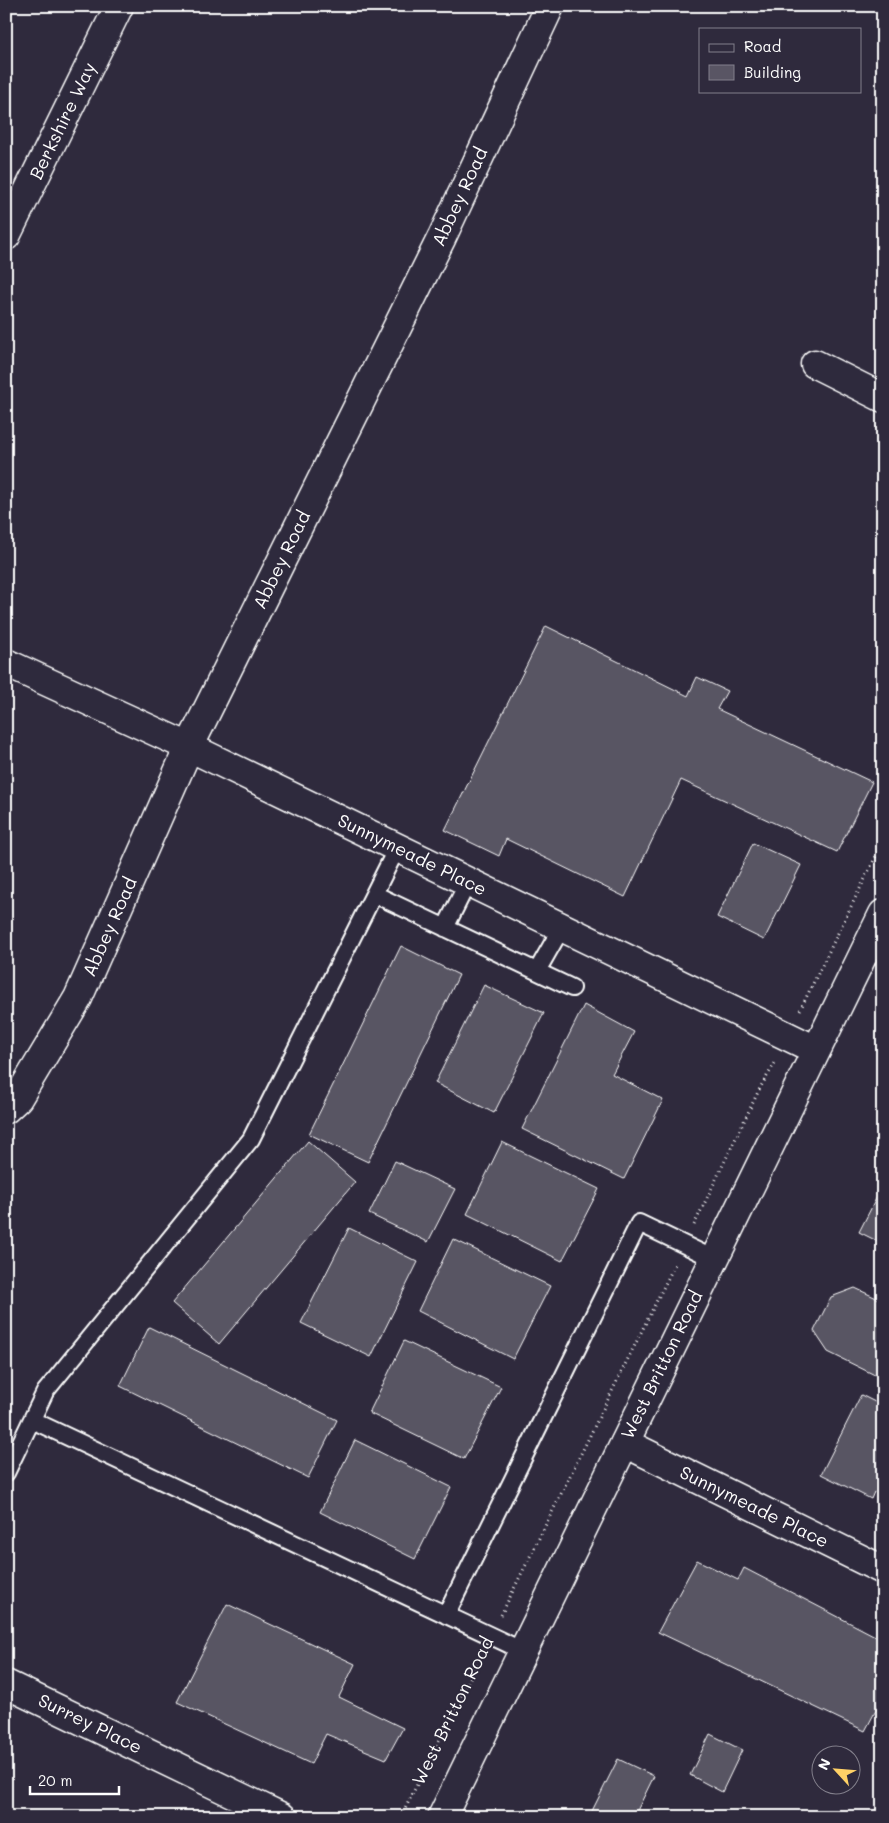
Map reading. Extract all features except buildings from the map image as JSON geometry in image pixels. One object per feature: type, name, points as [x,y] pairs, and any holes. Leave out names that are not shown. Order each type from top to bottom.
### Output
[{"type":"street","name":"Berkshire Way","points":[[6,236],[119,6]]},
{"type":"street","name":"Abbey Road","points":[[6,1109],[18,1098],[78,998],[189,748],[437,246],[550,6]]},
{"type":"street","points":[[815,364],[883,398]]},
{"type":"street","name":"Sunnymeade Place","points":[[6,663],[189,748],[816,1050]]},
{"type":"street","name":"West Britton Road","points":[[442,1817],[883,914]]},
{"type":"street","name":"Sunnymeade Place","points":[[624,1443],[883,1570]]},
{"type":"street","name":"Surrey Place","points":[[6,1684],[282,1817]]},
{"type":"lane","points":[[6,1473],[45,1392],[251,1139],[397,848]]},
{"type":"lane","points":[[445,928],[468,882]]},
{"type":"lane","points":[[374,894],[572,988]]},
{"type":"lane","points":[[537,971],[562,927]]},
{"type":"lane","points":[[446,1615],[639,1223],[714,1259]]},
{"type":"lane","points":[[32,1420],[523,1651]]},
{"type":"path","points":[[799,1016],[883,842]]},
{"type":"path","name":"West Britton Road","points":[[401,1817],[760,1088],[772,1068]]}]
